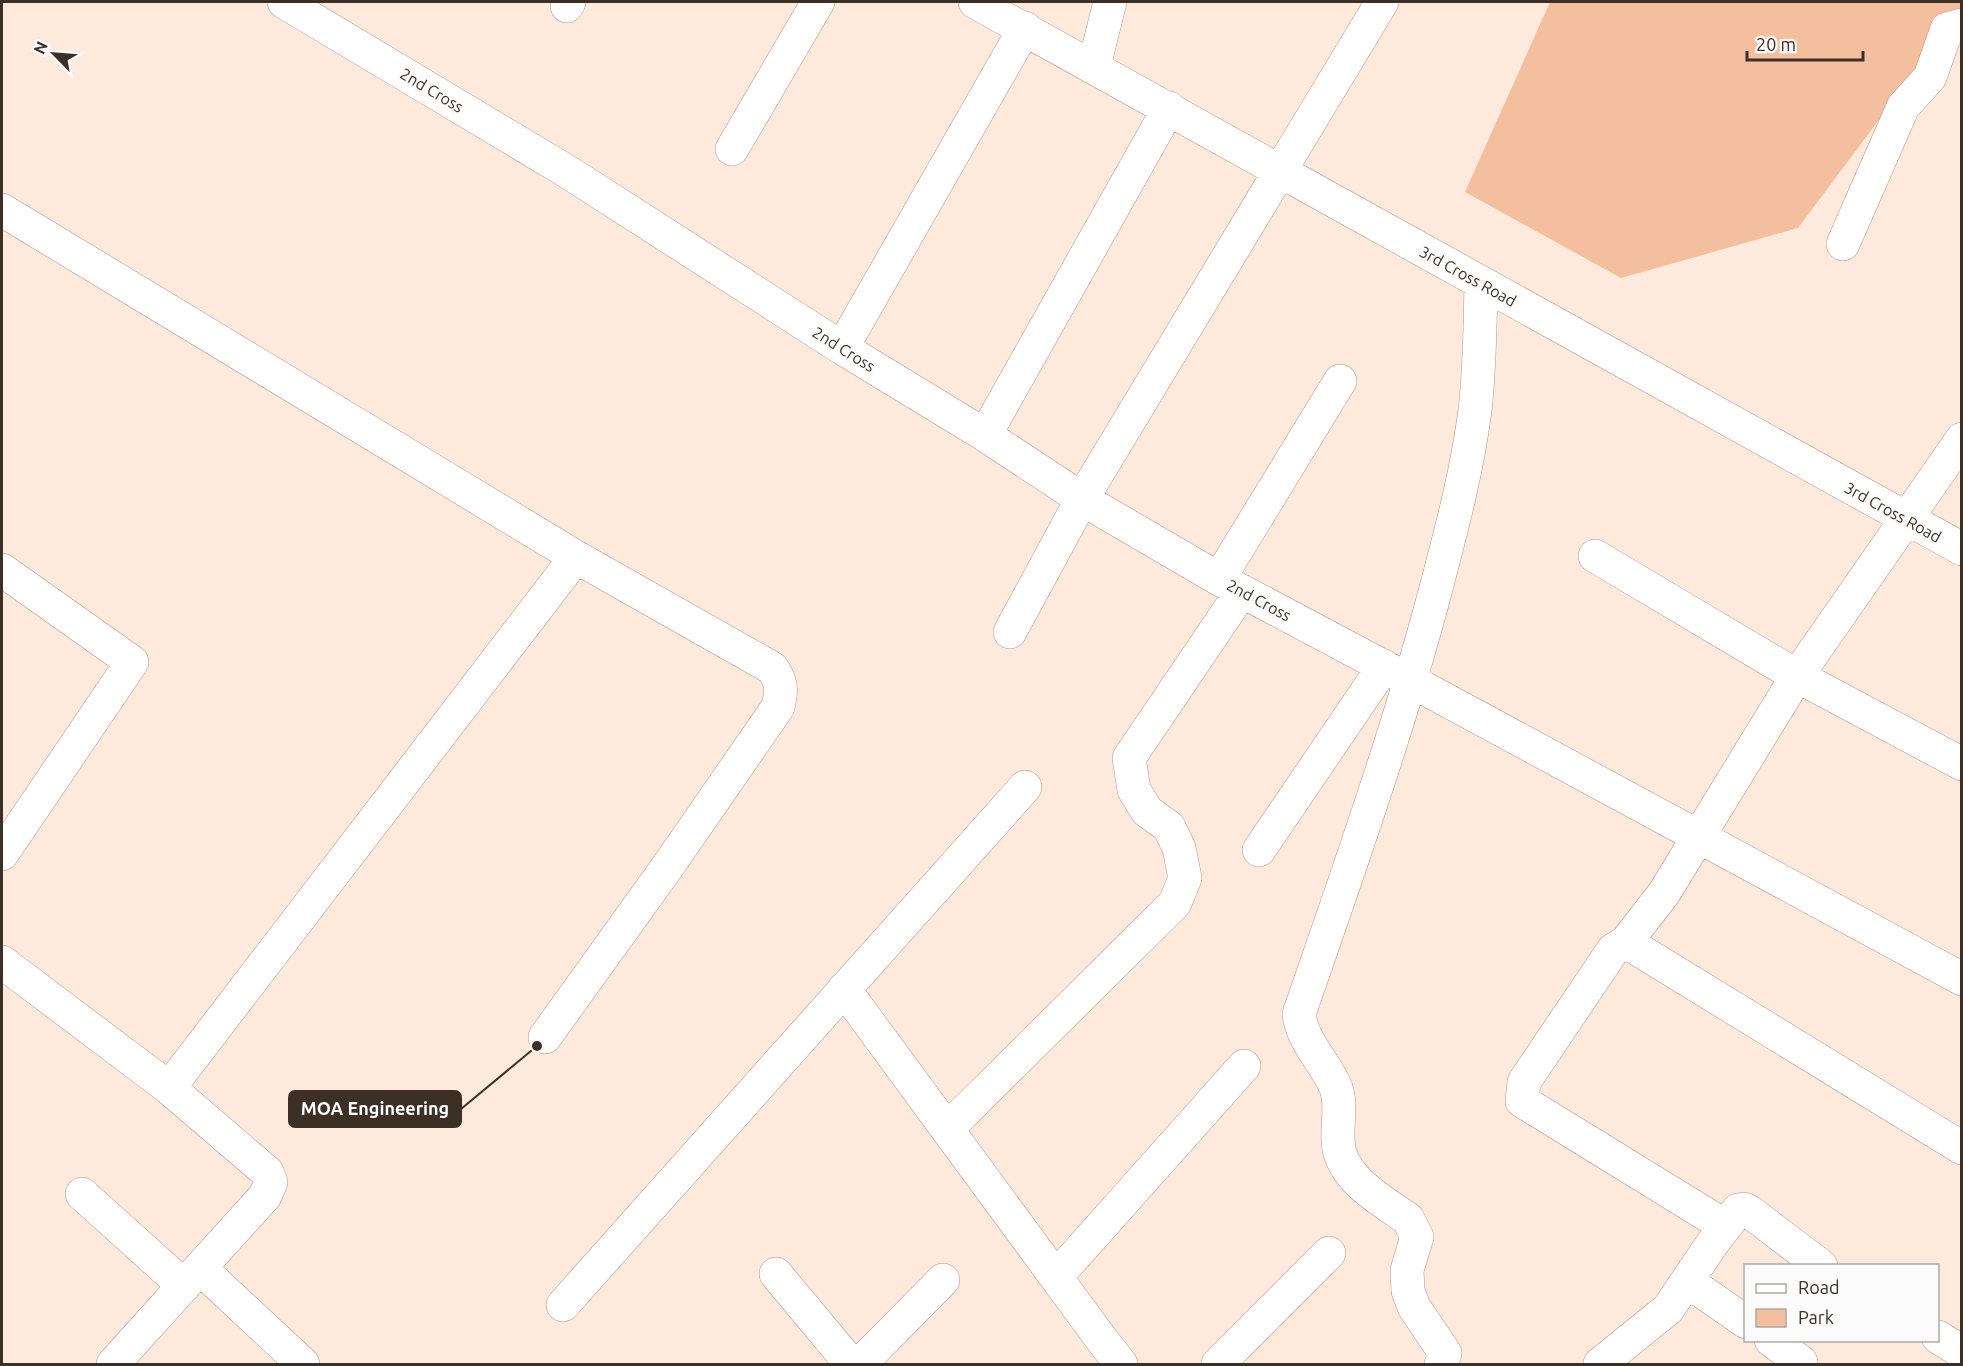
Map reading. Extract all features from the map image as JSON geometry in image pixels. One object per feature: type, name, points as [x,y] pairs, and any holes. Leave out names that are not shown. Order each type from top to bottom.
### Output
[{"type":"street","name":"2nd Cross","points":[[284,2],[568,172],[842,348],[985,435],[1082,500],[1230,585],[1962,980]]},
{"type":"street","points":[[732,149],[818,2]]},
{"type":"street","name":"3rd Cross Road","points":[[978,2],[1280,169],[1481,284],[1962,549]]},
{"type":"street","points":[[1094,66],[1110,2]]},
{"type":"street","points":[[1010,632],[1082,500],[1382,2]]},
{"type":"street","points":[[1843,244],[1903,107],[1930,77],[1947,29],[1962,25]]},
{"type":"street","points":[[842,348],[1025,28]]},
{"type":"street","points":[[985,435],[1169,108]]},
{"type":"street","points":[[2,210],[576,557],[772,668],[780,679],[781,694],[778,707],[668,866],[545,1037]]},
{"type":"street","points":[[1441,1365],[1445,1353],[1414,1307],[1408,1291],[1407,1270],[1417,1237],[1414,1228],[1408,1220],[1355,1180],[1345,1166],[1337,1142],[1340,1108],[1336,1089],[1301,1026],[1299,1014],[1366,822],[1398,674],[1458,498],[1474,410],[1481,284]]},
{"type":"street","points":[[947,1129],[1175,903],[1185,878],[1179,848],[1169,827],[1147,811],[1134,790],[1130,758],[1230,585],[1340,381]]},
{"type":"street","points":[[1725,1226],[1522,1101],[1524,1082],[1613,950],[1626,942],[1664,893],[1797,676],[1962,439]]},
{"type":"street","points":[[1595,556],[1797,676],[1962,764]]},
{"type":"street","points":[[169,1088],[576,557]]},
{"type":"street","points":[[2,570],[132,662],[2,854]]},
{"type":"street","points":[[1259,850],[1398,674]]},
{"type":"street","points":[[563,1305],[1025,787]]},
{"type":"street","points":[[1626,942],[1962,1148]]},
{"type":"street","points":[[2,962],[169,1088],[267,1172],[271,1182],[265,1196],[113,1365]]},
{"type":"street","points":[[844,989],[1121,1365]]},
{"type":"street","points":[[1056,1277],[1244,1066]]},
{"type":"street","points":[[82,1194],[303,1365]]},
{"type":"street","points":[[1600,1365],[1668,1309],[1738,1210],[1744,1209],[1818,1264]]},
{"type":"street","points":[[1218,1365],[1329,1254]]},
{"type":"street","points":[[776,1274],[851,1365]]},
{"type":"street","points":[[860,1365],[943,1280]]},
{"type":"street","points":[[1687,1281],[1744,1321]]},
{"type":"street","points":[[1939,1339],[1962,1352]]},
{"type":"street","points":[[1772,1342],[1801,1362]]},
{"type":"green space","points":[[1550,2],[1961,2],[1961,19],[1947,29],[1798,228],[1621,278],[1465,192]]},
{"type":"place","name":"MOA Engineering","points":[[537,1046]]}]
